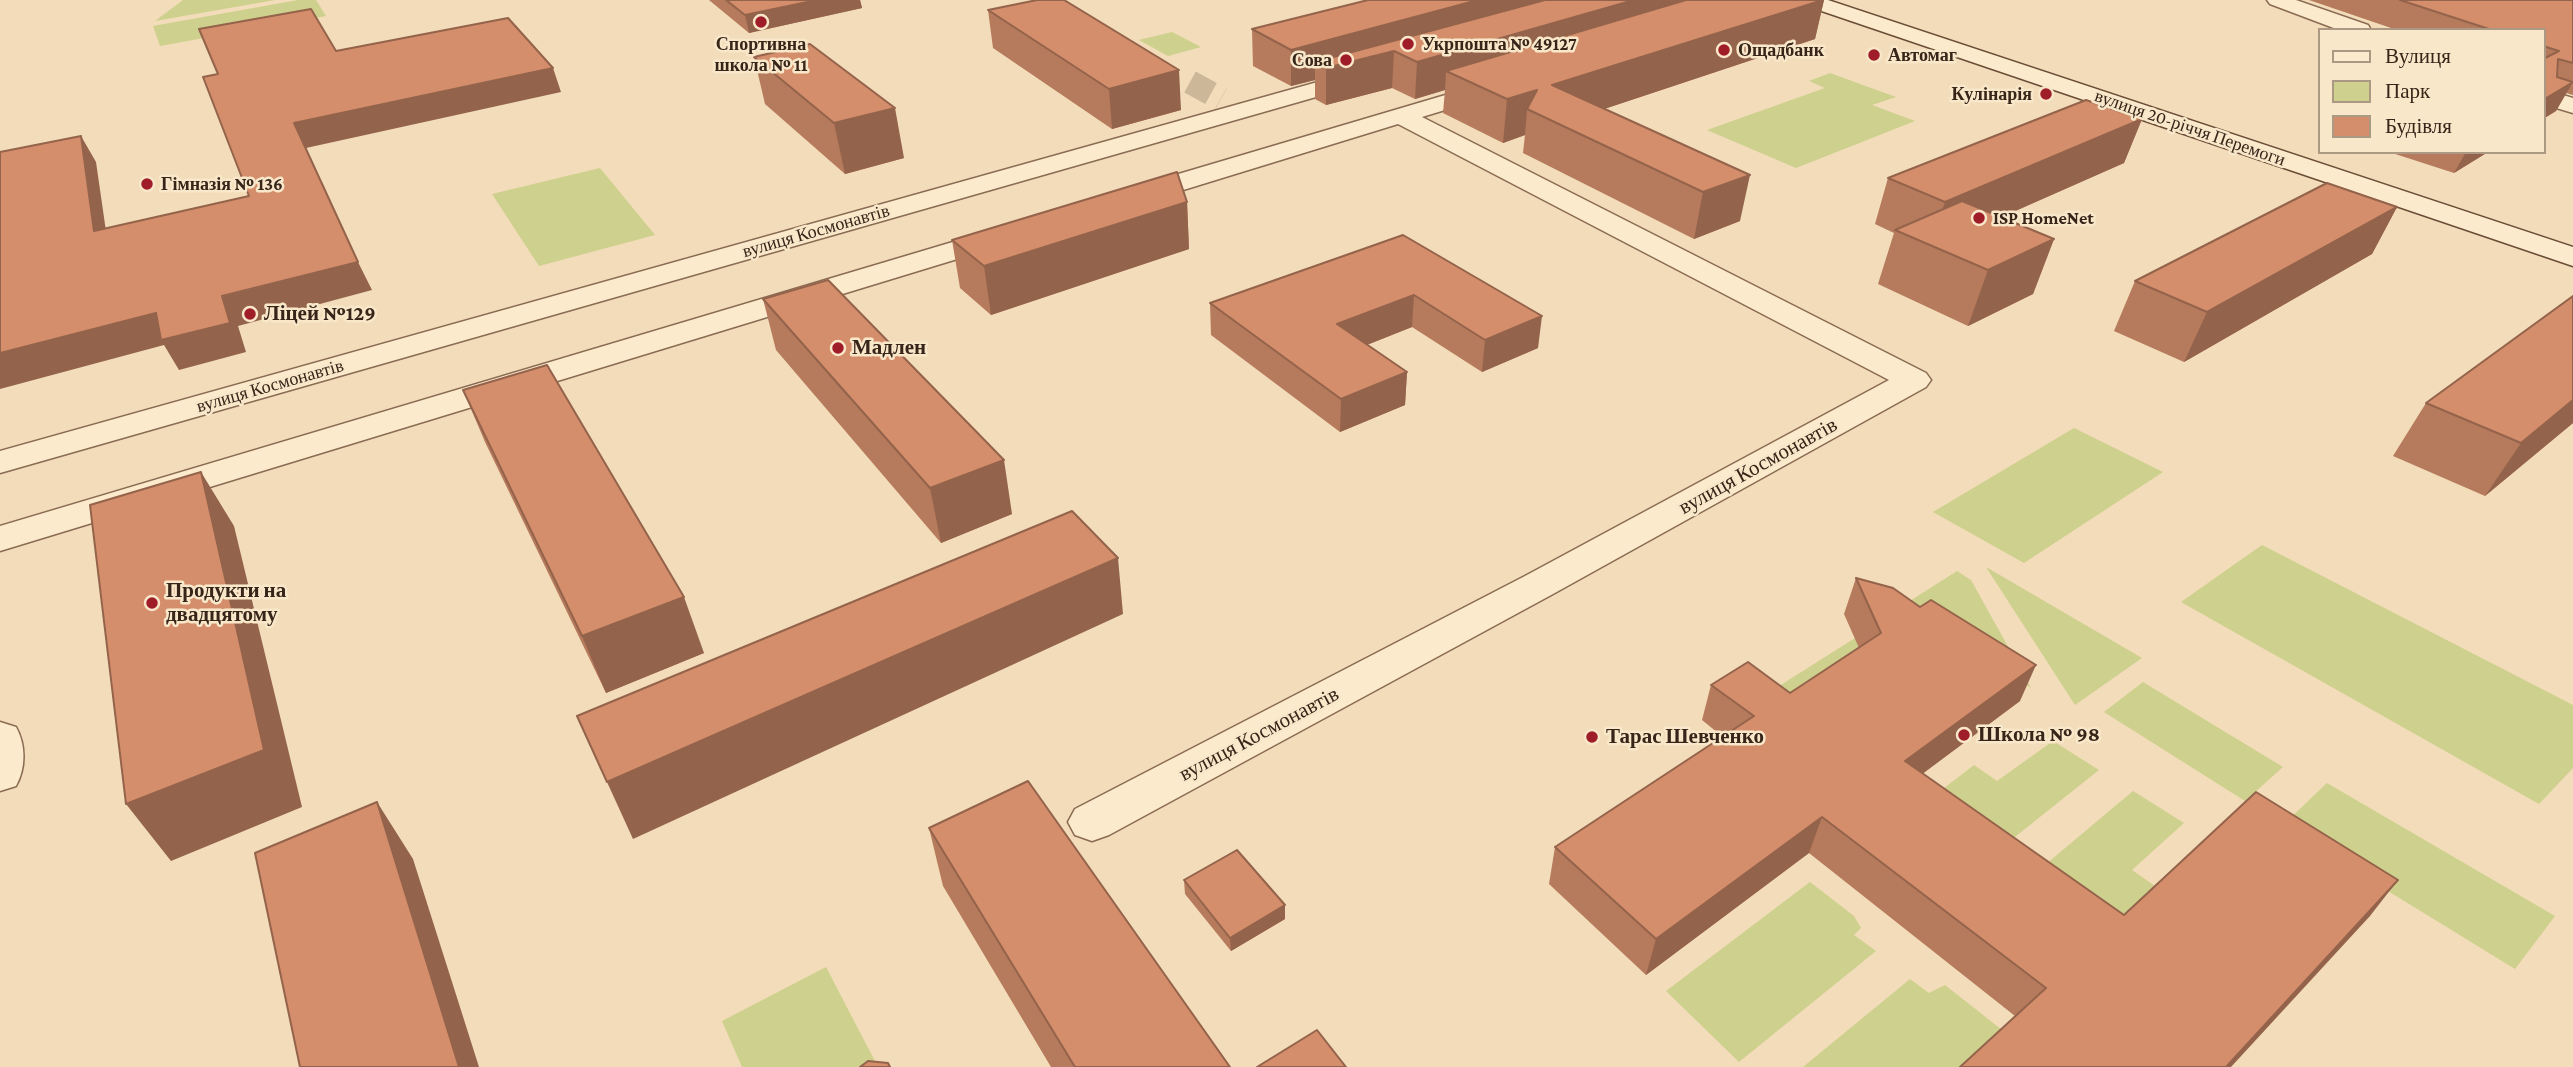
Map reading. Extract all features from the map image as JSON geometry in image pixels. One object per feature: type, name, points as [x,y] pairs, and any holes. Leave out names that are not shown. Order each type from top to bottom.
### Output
[{"type":"street","name":"вулиця 20-річчя Перемоги","points":[[1808,0],[2573,257]]},
{"type":"street","points":[[2277,0],[2355,28]]},
{"type":"street","points":[[2301,8],[2331,0]]},
{"type":"street","name":"вулиця Космонавтів","points":[[0,462],[1231,105],[1384,70]]},
{"type":"street","points":[[1110,204],[1521,79]]},
{"type":"street","points":[[2545,97],[2573,106]]},
{"type":"street","points":[[1231,105],[1304,145]]},
{"type":"street","name":"вулиця Космонавтів","points":[[1092,822],[1527,591],[1914,380],[1401,116]]},
{"type":"street","points":[[0,539],[1031,228]]},
{"type":"street","points":[[0,739],[0,773]]},
{"type":"green space","points":[[183,0],[275,0],[155,21]]},
{"type":"green space","points":[[298,0],[316,0],[326,16],[160,46],[153,26]]},
{"type":"green space","points":[[1172,32],[1201,47],[1168,56],[1139,40]]},
{"type":"green space","points":[[1830,73],[1896,97],[1872,105],[1915,121],[1796,168],[1707,130],[1825,88],[1809,81]]},
{"type":"green space","points":[[600,168],[655,235],[539,266],[492,194]]},
{"type":"green space","points":[[2074,428],[2163,472],[2024,563],[1933,512]]},
{"type":"green space","points":[[2262,545],[2573,705],[2573,768],[2539,804],[2181,602]]},
{"type":"green space","points":[[1986,567],[2142,658],[2075,705]]},
{"type":"green space","points":[[1957,571],[1971,580],[2031,688],[1902,606]]},
{"type":"green space","points":[[1855,638],[1864,646],[1776,710],[1765,695]]},
{"type":"green space","points":[[2143,682],[2283,767],[2245,801],[2104,712]]},
{"type":"green space","points":[[2053,741],[2099,770],[2001,848],[1913,812],[1974,765],[1997,781]]},
{"type":"green space","points":[[2327,783],[2555,916],[2515,969],[2282,826]]},
{"type":"green space","points":[[2133,791],[2184,823],[2132,870],[2155,886],[2094,942],[2039,870]]},
{"type":"green space","points":[[1810,882],[1854,916],[1861,928],[1854,935],[1876,951],[1739,1062],[1666,991]]},
{"type":"green space","points":[[826,967],[878,1067],[742,1067],[722,1021]]},
{"type":"green space","points":[[1910,979],[1929,993],[1945,985],[2002,1030],[1963,1067],[1803,1067]]},
{"type":"building","points":[[726,0],[817,0],[745,15]]},
{"type":"building","points":[[1037,0],[1064,0],[1179,70],[1109,89],[988,10]]},
{"type":"building","points":[[1368,0],[1478,0],[1291,50],[1252,29]]},
{"type":"building","points":[[1545,0],[1634,0],[1417,62],[1394,51],[1326,68],[1315,62]]},
{"type":"building","points":[[1686,0],[1823,0],[1552,85],[1750,175],[1703,192],[1527,109],[1537,90],[1507,99],[1446,71]]},
{"type":"building","points":[[2400,0],[2573,0],[2573,63],[2558,59],[2557,77],[2573,82],[2545,99],[2545,58],[2559,51],[2545,47],[2545,28],[2486,28]]},
{"type":"building","points":[[311,9],[336,51],[508,18],[553,68],[294,123],[358,262],[222,296],[230,323],[161,340],[156,313],[0,353],[0,152],[81,136],[94,231],[249,196],[203,77],[218,74],[199,29]]},
{"type":"building","points":[[810,44],[895,108],[834,123],[754,57]]},
{"type":"building","points":[[2086,100],[2142,119],[1945,202],[1888,178]]},
{"type":"building","points":[[1177,172],[1187,202],[984,266],[952,240]]},
{"type":"building","points":[[2327,183],[2397,207],[2207,312],[2135,281]]},
{"type":"building","points":[[1962,201],[2054,239],[1988,270],[1895,230]]},
{"type":"building","points":[[1403,235],[1542,316],[1485,340],[1414,295],[1337,324],[1407,372],[1341,399],[1210,303]]},
{"type":"building","points":[[828,280],[1004,460],[930,488],[763,299]]},
{"type":"building","points":[[2573,296],[2573,400],[2521,443],[2426,403]]},
{"type":"building","points":[[547,365],[684,597],[582,636],[463,390]]},
{"type":"building","points":[[201,472],[264,750],[126,804],[90,505]]},
{"type":"building","points":[[1072,511],[1118,558],[607,782],[577,716]]},
{"type":"building","points":[[1856,578],[1893,588],[1920,607],[1931,600],[2036,665],[1905,761],[2124,915],[2256,792],[2398,880],[2226,1067],[1960,1067],[2046,988],[1822,817],[1656,939],[1555,847],[1754,716],[1711,685],[1748,662],[1790,693],[1881,633]]},
{"type":"building","points":[[1028,781],[1230,1067],[1075,1067],[929,828]]},
{"type":"building","points":[[377,802],[459,1067],[300,1067],[255,853]]},
{"type":"building","points":[[1237,850],[1285,905],[1230,938],[1184,880]]},
{"type":"building","points":[[1317,1030],[1346,1067],[1257,1067]]},
{"type":"building","points":[[868,1061],[888,1063],[890,1067],[860,1067]]},
{"type":"tunnel","points":[[1190,82],[1221,99]]},
{"type":"place","name":"Спортивна школа № 11","points":[[761,22]]},
{"type":"place","name":"Укрпошта № 49127","points":[[1408,44]]},
{"type":"place","name":"Ощадбанк","points":[[1724,50]]},
{"type":"place","name":"Автомаг","points":[[1874,55]]},
{"type":"place","name":"Сова","points":[[1346,60]]},
{"type":"place","name":"Кулінарія","points":[[2046,94]]},
{"type":"place","name":"Гімназія № 136","points":[[147,184]]},
{"type":"place","name":"ISP HomeNet","points":[[1979,218]]},
{"type":"place","name":"Ліцей №129","points":[[250,314]]},
{"type":"place","name":"Мадлен","points":[[838,348]]},
{"type":"place","name":"Продукти на двадцятому","points":[[152,603]]},
{"type":"place","name":"Школа № 98","points":[[1964,735]]},
{"type":"place","name":"Тарас Шевченко","points":[[1592,737]]}]
